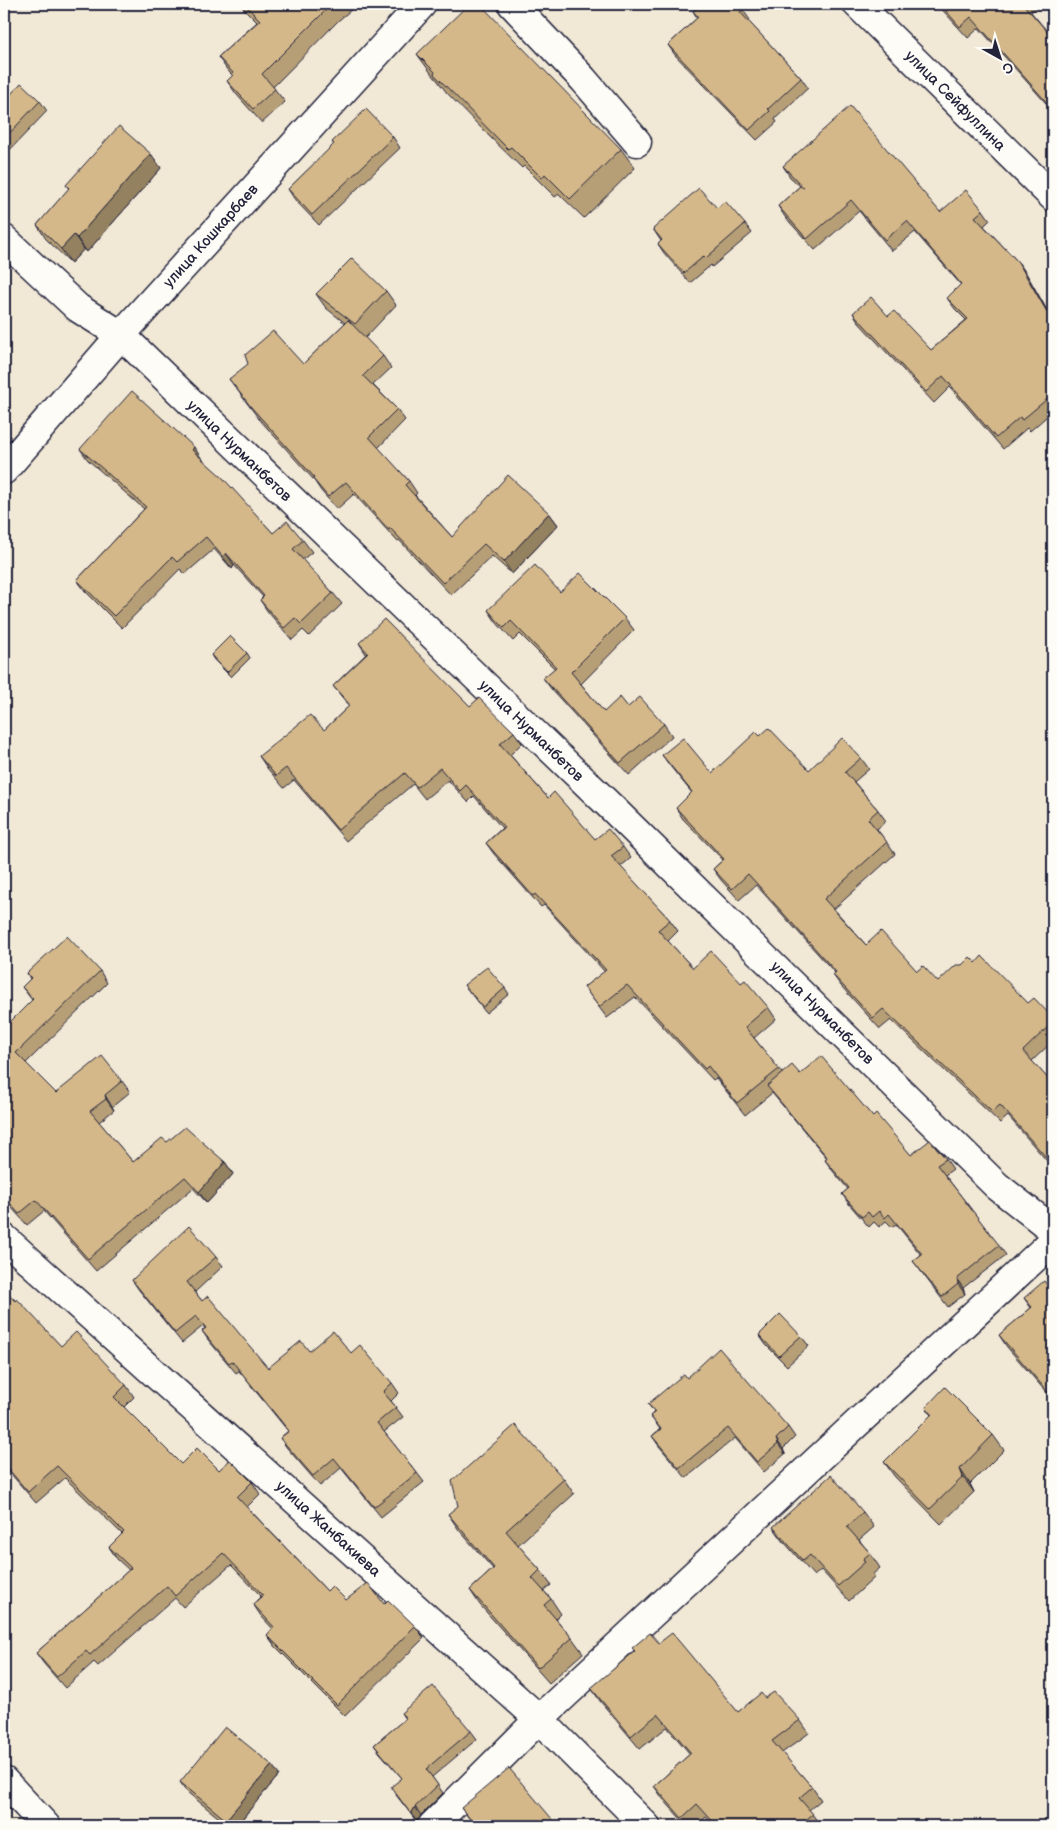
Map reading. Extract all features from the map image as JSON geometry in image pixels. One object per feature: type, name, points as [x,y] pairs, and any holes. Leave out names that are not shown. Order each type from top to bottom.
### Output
[{"type":"street","name":"улица Кошкарбаев","points":[[4,470],[121,335],[422,4]]},
{"type":"street","points":[[512,4],[583,79],[637,142]]},
{"type":"street","name":"улица Сейфуллина","points":[[857,4],[1053,197]]},
{"type":"street","name":"улица Нурманбетов","points":[[4,239],[78,308],[121,335],[617,812],[997,1186],[1053,1230]]},
{"type":"street","name":"улица Жанбакиева","points":[[4,1238],[539,1719],[646,1826]]},
{"type":"street","points":[[432,1826],[539,1719],[1053,1241]]},
{"type":"street","points":[[4,1781],[46,1826]]},
{"type":"building","points":[[244,4],[332,4],[262,74],[275,89],[253,109],[227,81],[234,74],[218,57],[260,20]]},
{"type":"building","points":[[469,4],[480,4],[621,149],[570,199],[545,174],[542,178],[511,147],[508,149],[434,74],[435,72],[417,54]]},
{"type":"building","points":[[701,4],[737,4],[743,10],[740,12],[801,78],[749,130],[668,45],[698,17],[693,11]]},
{"type":"building","points":[[940,4],[1023,4],[1053,38],[1053,105],[1051,107],[971,17],[960,27]]},
{"type":"building","points":[[21,83],[40,101],[4,139],[4,102]]},
{"type":"building","points":[[850,106],[940,212],[966,190],[983,210],[975,217],[1018,262],[1050,317],[1053,314],[1053,394],[1022,420],[1020,417],[996,438],[943,376],[926,392],[853,313],[871,297],[888,316],[894,311],[931,350],[968,319],[947,298],[961,284],[907,221],[885,240],[851,200],[807,239],[778,206],[800,186],[804,188],[783,166]]},
{"type":"building","points":[[366,109],[393,137],[312,215],[288,189],[334,144],[332,142]]},
{"type":"building","points":[[119,126],[151,154],[77,238],[74,235],[61,249],[37,225],[69,188],[66,185]]},
{"type":"building","points":[[699,188],[717,208],[725,201],[745,224],[706,258],[704,256],[684,273],[658,244],[662,240],[653,229]]},
{"type":"building","points":[[352,258],[386,291],[355,324],[316,294]]},
{"type":"building","points":[[348,320],[383,356],[363,376],[397,409],[369,437],[409,481],[405,485],[452,537],[508,475],[549,513],[504,562],[484,544],[443,583],[390,528],[389,530],[346,482],[328,497],[313,479],[314,477],[251,407],[229,379],[248,364],[245,355],[273,331],[303,364]]},
{"type":"building","points":[[132,391],[194,447],[192,450],[222,477],[273,533],[287,521],[303,540],[293,549],[333,593],[301,624],[295,618],[284,628],[260,600],[264,596],[226,553],[223,557],[206,537],[177,562],[172,557],[114,616],[77,580],[146,507],[80,449]]},
{"type":"building","points":[[535,565],[560,592],[580,573],[625,618],[571,672],[604,712],[620,697],[628,707],[640,697],[664,724],[620,763],[543,678],[556,667],[511,621],[504,628],[488,610]]},
{"type":"building","points":[[384,619],[470,706],[479,698],[514,732],[500,744],[548,798],[554,792],[595,839],[608,829],[623,847],[611,856],[670,920],[658,930],[693,968],[711,951],[741,983],[745,980],[768,1007],[745,1027],[779,1069],[737,1103],[708,1066],[705,1069],[627,985],[599,1007],[584,987],[606,970],[535,894],[533,896],[486,843],[504,827],[466,785],[460,791],[440,768],[417,787],[405,773],[338,830],[286,768],[276,776],[259,756],[310,715],[324,730],[350,705],[333,686],[368,653],[359,643]]},
{"type":"building","points":[[230,636],[247,653],[227,672],[211,655]]},
{"type":"building","points":[[769,728],[809,770],[842,738],[861,758],[845,772],[878,810],[868,819],[887,842],[824,899],[866,945],[881,931],[917,971],[923,966],[938,982],[956,965],[962,965],[970,957],[976,963],[982,956],[1028,1003],[1034,998],[1053,1018],[1053,1022],[1023,1051],[1053,1084],[1053,1165],[1000,1105],[992,1112],[883,1009],[873,1018],[833,975],[836,972],[748,874],[732,889],[713,869],[724,859],[676,808],[692,792],[662,755],[683,738],[712,773],[756,732],[760,736]]},
{"type":"building","points":[[67,936],[100,971],[16,1053],[56,1093],[102,1056],[122,1081],[105,1095],[106,1099],[90,1111],[133,1162],[162,1138],[167,1142],[185,1127],[225,1162],[199,1192],[185,1177],[88,1259],[36,1200],[19,1214],[4,1196],[4,1028],[33,999],[22,987],[31,978],[27,973]]},
{"type":"building","points":[[487,967],[505,988],[483,1007],[464,985]]},
{"type":"building","points":[[821,1056],[873,1117],[876,1114],[911,1155],[930,1140],[946,1159],[937,1165],[999,1245],[957,1279],[958,1284],[942,1297],[913,1261],[922,1254],[889,1214],[885,1218],[879,1211],[872,1217],[868,1212],[862,1217],[842,1194],[849,1188],[825,1160],[827,1157],[767,1086],[792,1065],[800,1074]]},
{"type":"building","points":[[189,1226],[216,1257],[187,1282],[202,1301],[208,1296],[268,1368],[301,1341],[309,1351],[333,1331],[351,1353],[360,1345],[392,1383],[383,1392],[396,1407],[377,1423],[417,1473],[374,1507],[334,1458],[313,1476],[280,1438],[289,1431],[232,1361],[229,1363],[202,1331],[206,1328],[196,1316],[175,1333],[132,1280]]},
{"type":"building","points":[[1044,1281],[1053,1292],[1053,1398],[999,1335],[1032,1307],[1024,1298]]},
{"type":"building","points":[[4,1289],[15,1301],[17,1299],[61,1346],[76,1332],[126,1385],[114,1397],[181,1464],[197,1448],[219,1470],[230,1460],[252,1482],[237,1497],[327,1591],[332,1586],[346,1600],[368,1583],[384,1604],[388,1600],[415,1626],[337,1705],[267,1635],[274,1627],[253,1604],[263,1595],[223,1553],[175,1596],[167,1586],[90,1655],[86,1651],[57,1677],[36,1653],[131,1568],[109,1547],[124,1532],[57,1466],[28,1492],[4,1464],[4,1410],[8,1406],[4,1402]]},
{"type":"building","points":[[780,1314],[801,1336],[779,1356],[759,1335]]},
{"type":"building","points":[[719,1348],[788,1427],[776,1439],[778,1444],[757,1462],[728,1428],[679,1468],[652,1436],[661,1429],[650,1416],[655,1412],[648,1404],[684,1374],[687,1378]]},
{"type":"building","points":[[945,1387],[993,1435],[960,1469],[963,1477],[930,1509],[884,1462],[932,1414],[926,1407]]},
{"type":"building","points":[[515,1425],[564,1479],[506,1531],[540,1570],[532,1578],[551,1599],[544,1605],[572,1638],[538,1668],[470,1590],[494,1568],[448,1514],[458,1506],[452,1481]]},
{"type":"building","points":[[831,1475],[863,1512],[847,1527],[870,1553],[863,1559],[865,1562],[838,1586],[810,1555],[803,1561],[773,1527]]},
{"type":"building","points":[[650,1633],[659,1643],[672,1633],[738,1712],[761,1693],[765,1698],[774,1692],[800,1720],[772,1741],[812,1787],[799,1798],[813,1814],[798,1826],[717,1826],[697,1804],[682,1818],[654,1786],[691,1753],[658,1714],[631,1736],[591,1688],[635,1651],[632,1648]]},
{"type":"building","points":[[433,1686],[471,1731],[426,1769],[438,1785],[415,1807],[411,1814],[391,1787],[402,1778],[374,1745],[406,1718],[401,1713]]},
{"type":"building","points":[[225,1727],[272,1765],[226,1820],[180,1782]]},
{"type":"building","points":[[509,1768],[558,1826],[476,1826],[461,1808]]}]
